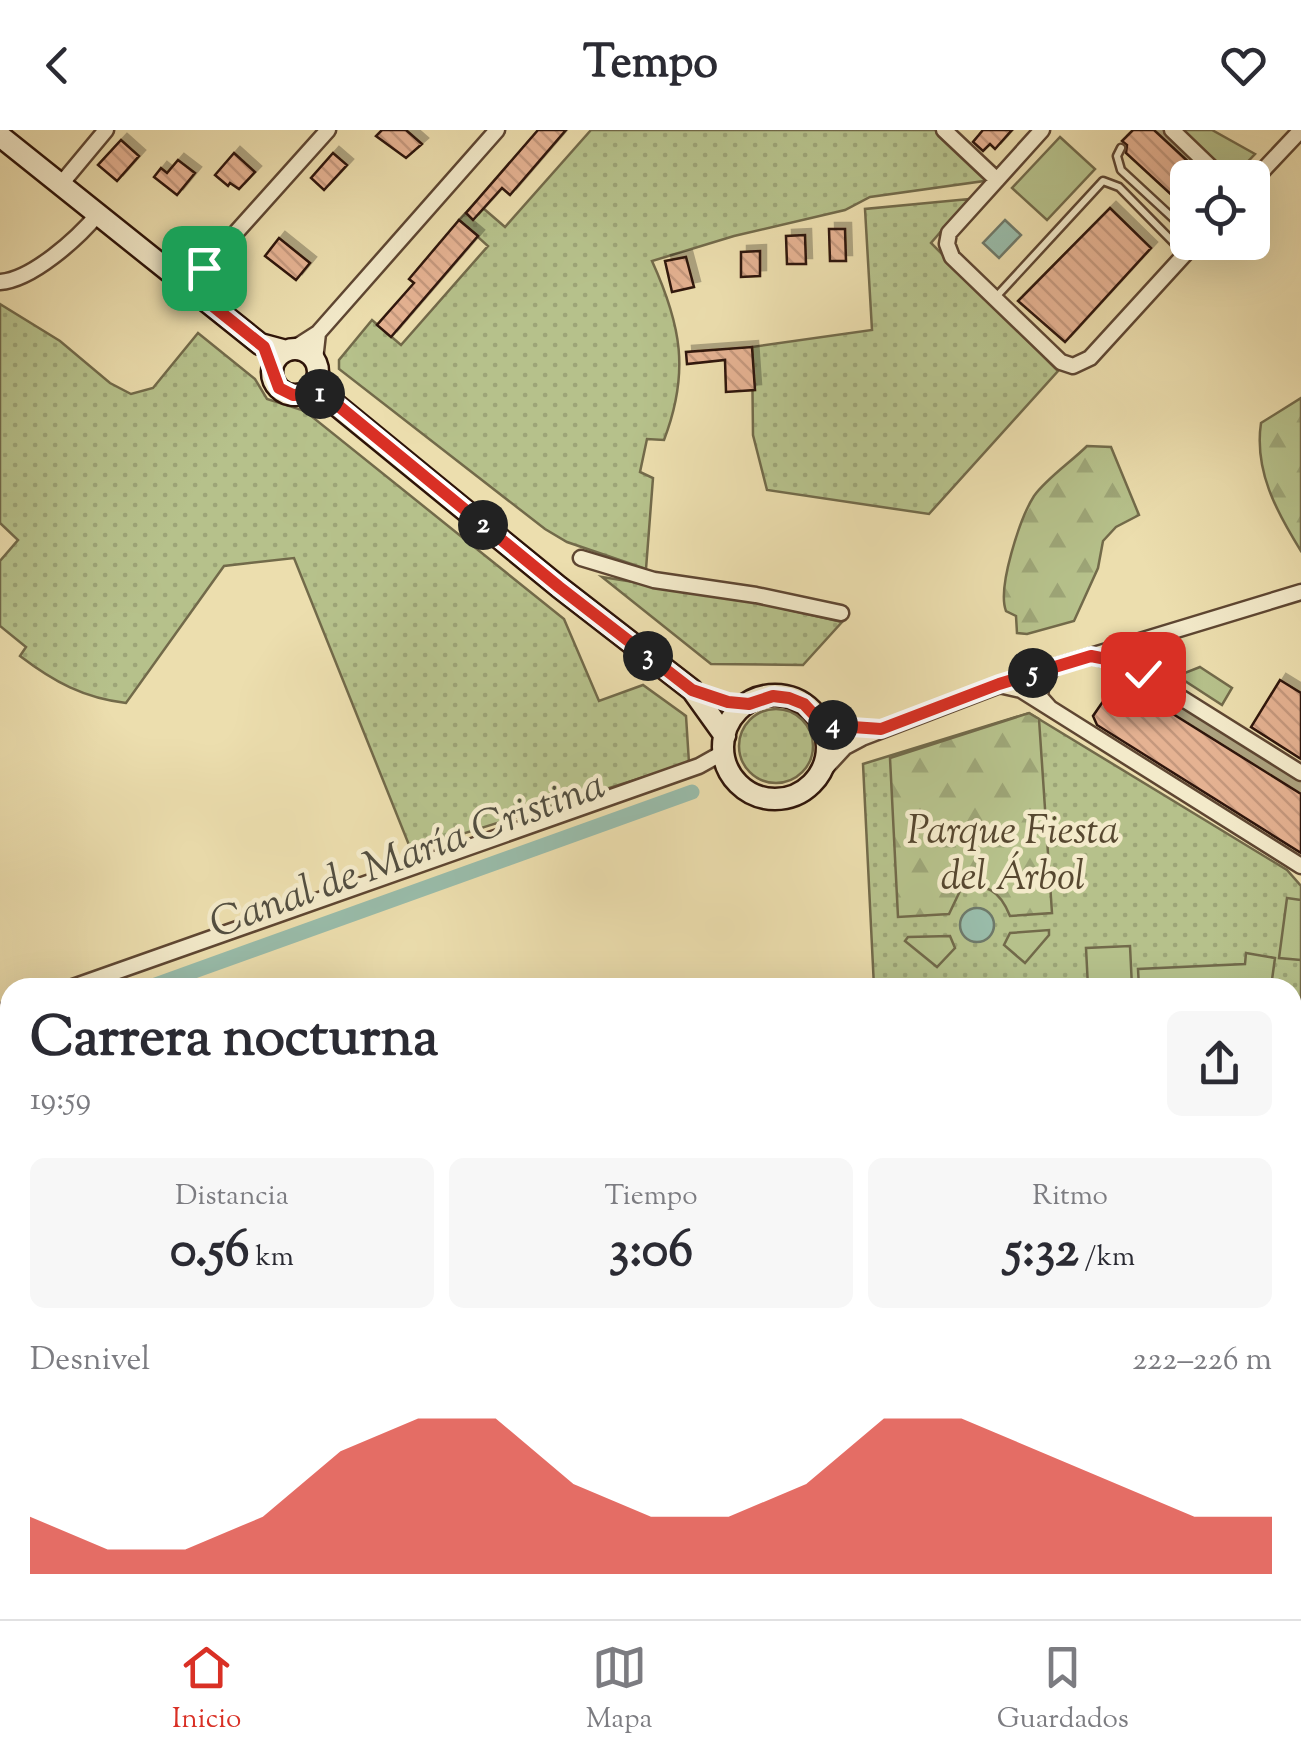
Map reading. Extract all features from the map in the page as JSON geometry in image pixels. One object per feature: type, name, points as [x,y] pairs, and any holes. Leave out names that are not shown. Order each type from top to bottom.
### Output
[{"type":"street","points":[[61,184],[106,130]]},
{"type":"street","points":[[188,286],[328,130]]},
{"type":"street","points":[[315,382],[293,395],[279,388],[272,375],[284,356],[318,332],[497,130]]},
{"type":"street","points":[[944,130],[997,180]]},
{"type":"street","points":[[1042,130],[949,232],[947,244],[952,257],[1061,362],[1073,366],[1090,358],[1180,260]]},
{"type":"street","points":[[1172,130],[1203,160]]},
{"type":"street","points":[[1270,163],[1301,130]]},
{"type":"street","points":[[0,136],[264,347],[284,356],[303,350],[315,382],[559,587],[692,690],[714,700],[749,704]]},
{"type":"street","points":[[0,282],[28,273],[84,232],[98,214]]},
{"type":"street","points":[[315,382],[318,332]]},
{"type":"street","points":[[581,558],[654,580],[841,613]]},
{"type":"street","points":[[692,690],[724,744],[728,768],[736,782],[764,798],[781,799],[797,795],[844,747],[881,729],[999,684],[1301,592]]},
{"type":"street","points":[[1132,667],[1133,658],[1145,640]]},
{"type":"street","points":[[1091,656],[1132,667],[1301,773]]},
{"type":"street","points":[[1052,711],[1040,696],[1041,685],[1042,679],[1058,665]]},
{"type":"street","points":[[999,684],[1021,690],[1301,866]]},
{"type":"street","points":[[98,978],[699,766],[724,744],[733,717],[749,704],[773,696],[804,704],[819,720],[827,749],[821,773]]},
{"type":"street","points":[[819,720],[838,726],[881,729]]},
{"type":"lane","points":[[1121,148],[1117,156],[1121,170],[1170,215]]},
{"type":"lane","points":[[994,298],[1104,181],[1119,187],[1170,230]]},
{"type":"green space","points":[[591,130],[940,130],[991,180],[870,197],[845,210],[734,236],[652,261],[670,306],[679,370],[664,440],[647,439],[640,472],[653,478],[646,569],[567,542],[545,529],[339,369],[339,360],[372,320],[401,345],[488,246],[459,220],[476,202],[505,227]]},
{"type":"green space","points":[[1182,130],[1212,130],[1255,154],[1249,160],[1215,160]]},
{"type":"green space","points":[[1060,137],[1095,169],[1047,220],[1012,188]]},
{"type":"green space","points":[[969,199],[931,243],[1058,371],[929,514],[767,490],[753,435],[752,347],[872,330],[865,209]]},
{"type":"green space","points":[[0,304],[60,341],[110,383],[131,394],[153,388],[198,333],[255,379],[267,399],[305,411],[564,619],[599,701],[643,685],[686,716],[689,763],[411,850],[294,558],[224,566],[126,703],[83,693],[45,674],[20,656],[26,647],[0,626],[0,561],[18,540],[0,523]]},
{"type":"green space","points":[[1301,398],[1301,551],[1269,490],[1260,440],[1261,423]]},
{"type":"green space","points":[[1087,446],[1111,447],[1139,515],[1116,527],[1103,541],[1098,568],[1074,621],[1027,634],[1017,633],[1016,616],[1006,611],[1004,600],[1011,553],[1022,520],[1039,489]]},
{"type":"green space","points":[[602,577],[742,599],[842,622],[803,665],[711,664]]},
{"type":"green space","points":[[1200,667],[1232,688],[1222,705],[1182,679],[1182,674]]},
{"type":"green space","points":[[776,709],[802,720],[813,746],[802,772],[776,783],[750,772],[739,746],[750,720]]},
{"type":"green space","name":"Parque Fiesta del Árbol","points":[[1029,713],[1287,870],[1301,886],[1301,978],[874,978],[863,764]]},
{"type":"green space","points":[[1029,713],[1039,719],[1052,913],[1010,916],[997,894],[977,887],[960,891],[949,914],[898,917],[890,758]]},
{"type":"green space","points":[[1287,898],[1301,900],[1301,960],[1279,958]]},
{"type":"green space","points":[[1049,930],[1025,963],[1004,945],[1010,933]]},
{"type":"green space","points":[[950,936],[955,948],[937,967],[905,941],[908,937]]},
{"type":"green space","points":[[1130,946],[1132,978],[1088,978],[1086,948]]},
{"type":"green space","points":[[1246,953],[1275,958],[1272,978],[1138,978],[1138,969],[1245,964]]},
{"type":"shaded area","points":[[1005,220],[1021,235],[999,258],[983,243]]},
{"type":"shaded area","points":[[977,908],[989,913],[994,925],[989,937],[977,942],[965,937],[960,925],[965,913]]},
{"type":"building","points":[[382,130],[406,130],[422,144],[406,158],[376,136]]},
{"type":"building","points":[[538,130],[566,130],[510,195],[502,188],[473,220],[466,213]]},
{"type":"building","points":[[983,130],[1012,130],[995,149],[990,144],[983,151],[973,142]]},
{"type":"building","points":[[1133,130],[1154,130],[1186,160],[1170,160],[1170,193],[1126,153],[1127,145],[1122,141]]},
{"type":"building","points":[[121,140],[139,156],[117,181],[98,165]]},
{"type":"building","points":[[234,153],[255,172],[239,189],[215,175]]},
{"type":"building","points":[[333,153],[347,165],[324,190],[311,178]]},
{"type":"building","points":[[178,160],[195,173],[177,195],[154,177],[161,168],[167,173]]},
{"type":"building","points":[[1110,208],[1151,248],[1065,342],[1018,301]]},
{"type":"building","points":[[459,220],[478,236],[391,337],[377,325],[414,283],[409,279]]},
{"type":"building","points":[[829,229],[845,229],[846,261],[830,261]]},
{"type":"building","points":[[805,235],[806,264],[787,264],[786,236]]},
{"type":"building","points":[[279,238],[310,263],[296,280],[265,256]]},
{"type":"building","points":[[760,251],[760,276],[741,277],[741,252]]},
{"type":"building","points":[[686,257],[694,287],[672,292],[665,261]]},
{"type":"building","points":[[752,347],[755,390],[726,392],[725,360],[687,364],[686,352]]},
{"type":"building","points":[[1280,680],[1301,693],[1301,759],[1251,727]]},
{"type":"building","points":[[1133,689],[1301,794],[1301,853],[1097,725],[1093,716],[1106,697]]},
{"type":"waterway","name":"Canal de María Cristina","points":[[175,978],[692,792]]},
{"type":"route","points":[[204,268],[188,286],[264,347],[279,388],[293,395],[324,394],[559,587],[692,690],[714,700],[749,704],[773,696],[789,698],[804,704],[819,720],[838,726],[881,729],[999,684],[1091,656],[1121,662],[1143,674]]}]
